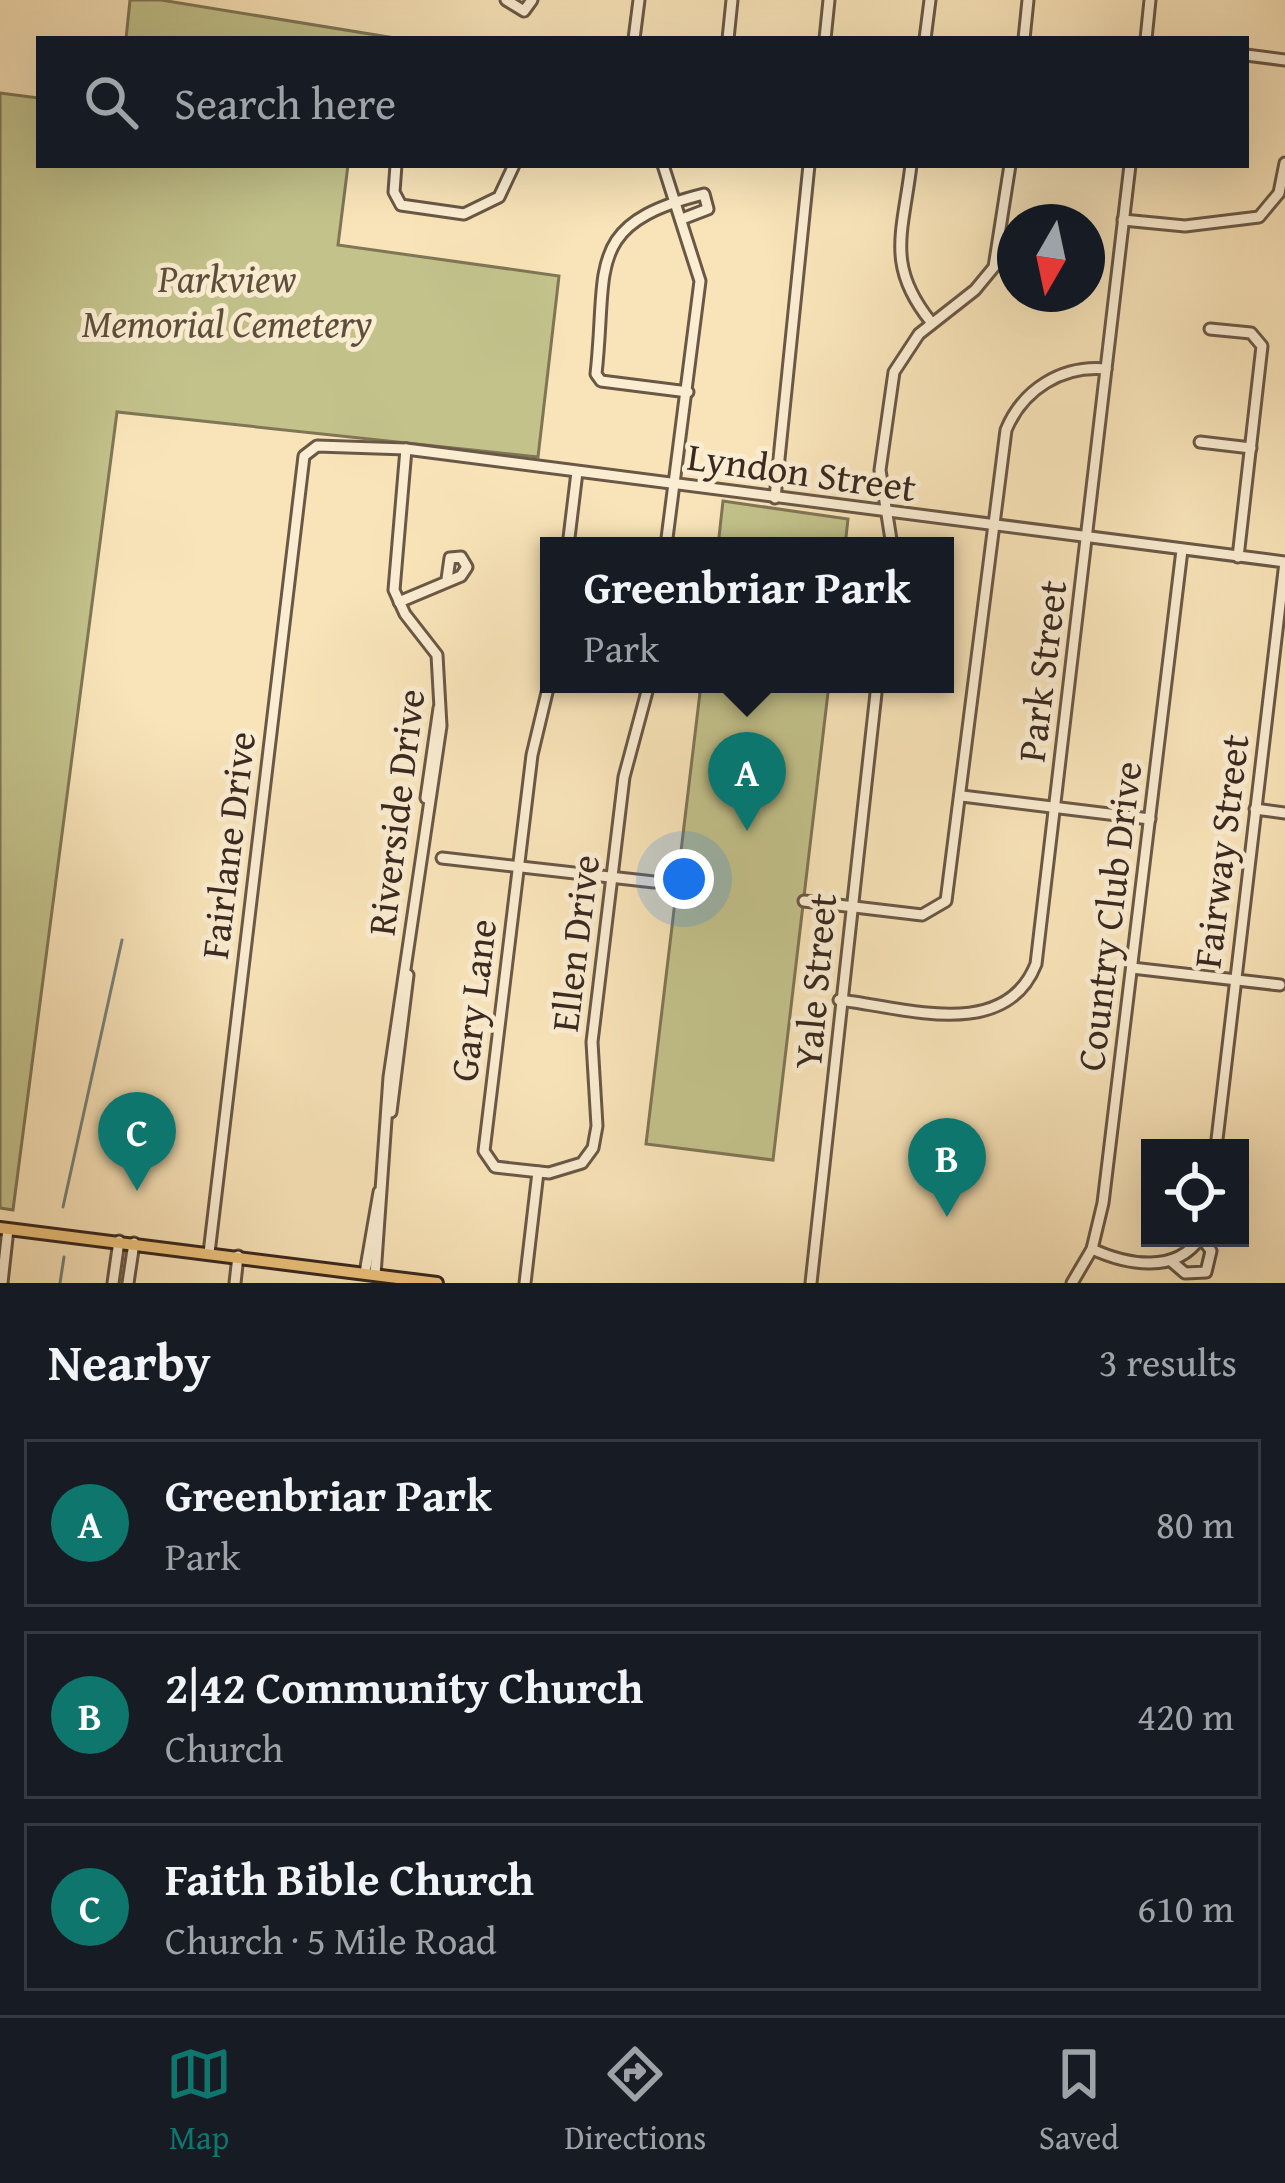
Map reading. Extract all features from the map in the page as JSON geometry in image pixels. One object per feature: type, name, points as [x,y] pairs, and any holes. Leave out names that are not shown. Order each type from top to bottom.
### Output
[{"type":"main road","points":[[4,1228],[437,1283]]},
{"type":"street","points":[[506,0],[524,11],[532,0]]},
{"type":"street","points":[[634,36],[639,0]]},
{"type":"street","points":[[728,36],[732,0]]},
{"type":"street","points":[[825,36],[829,0]]},
{"type":"street","points":[[925,36],[930,0]]},
{"type":"street","points":[[1024,36],[1028,0]]},
{"type":"street","points":[[1146,36],[1150,0]]},
{"type":"street","points":[[1249,55],[1285,60]]},
{"type":"street","points":[[1123,220],[1185,226],[1259,218],[1277,197],[1285,163]]},
{"type":"street","points":[[396,168],[394,192],[399,203],[458,214],[479,210],[499,197],[513,168]]},
{"type":"street","points":[[664,168],[700,281],[667,537]]},
{"type":"street","points":[[775,498],[809,168]]},
{"type":"street","points":[[911,168],[901,272],[907,290],[932,322]]},
{"type":"street","points":[[891,537],[880,470],[892,380],[906,348],[975,290],[994,267],[1010,168]]},
{"type":"street","name":"Park Street","points":[[839,1000],[964,1015],[994,1010],[1017,995],[1036,964],[1130,168]]},
{"type":"street","points":[[682,219],[708,209],[704,194],[632,219],[614,240],[596,374],[601,381],[688,392]]},
{"type":"street","points":[[1210,329],[1250,333],[1262,343],[1238,557]]},
{"type":"street","points":[[804,901],[922,915],[940,908],[950,890],[1005,436],[1017,409],[1062,374],[1106,369]]},
{"type":"street","points":[[1199,442],[1251,448]]},
{"type":"street","name":"Lyndon Street","points":[[310,448],[406,449],[1285,562]]},
{"type":"street","name":"Fairlane Drive","points":[[209,1252],[304,456],[310,448]]},
{"type":"street","points":[[406,449],[392,571],[399,602],[429,593],[446,579]]},
{"type":"street","points":[[569,537],[577,472]]},
{"type":"street","name":"Country Club Drive","points":[[1072,1283],[1091,1249],[1103,1203],[1182,550]]},
{"type":"street","name":"Fairway Street","points":[[1217,1139],[1285,562]]},
{"type":"street","name":"Riverside Drive","points":[[370,1274],[389,1120],[389,1077],[427,806],[435,781],[440,703],[437,655],[399,602]]},
{"type":"street","name":"Gary Lane","points":[[538,1172],[495,1167],[484,1151],[532,755],[547,693]]},
{"type":"street","name":"Ellen Drive","points":[[538,1172],[572,1169],[589,1156],[595,1141],[592,1042],[626,759],[646,693]]},
{"type":"street","name":"Yale Street","points":[[811,1283],[876,693]]},
{"type":"street","points":[[962,796],[1150,819]]},
{"type":"street","points":[[1256,809],[1285,813]]},
{"type":"street","points":[[423,848],[442,858],[654,882]]},
{"type":"street","points":[[421,864],[442,858]]},
{"type":"street","points":[[1132,968],[1280,985]]},
{"type":"street","points":[[525,1283],[538,1172]]},
{"type":"street","points":[[2,1283],[4,1228]]},
{"type":"street","points":[[113,1283],[118,1241]]},
{"type":"street","points":[[128,1283],[134,1243]]},
{"type":"street","points":[[1091,1249],[1143,1263],[1182,1258],[1192,1247]]},
{"type":"street","points":[[1171,1261],[1185,1273],[1206,1272],[1208,1247]]},
{"type":"street","points":[[235,1283],[238,1256]]},
{"type":"green space","points":[[130,0],[161,0],[383,36],[126,36]]},
{"type":"green space","name":"Parkview Memorial Cemetery","points":[[0,93],[36,98],[36,168],[348,168],[338,245],[559,276],[538,457],[117,412],[13,1210],[0,1208]]},
{"type":"green space","points":[[723,501],[848,519],[846,537],[719,537]]},
{"type":"green space","points":[[700,693],[828,693],[773,1160],[646,1144]]},
{"type":"waterway","points":[[63,1207],[122,940]]},
{"type":"waterway","points":[[60,1283],[64,1257]]},
{"type":"place","name":"Greenbriar Park","points":[[747,831]]},
{"type":"place","name":"Faith Bible Church","points":[[137,1191]]},
{"type":"place","name":"2|42 Community Church","points":[[947,1217]]}]
